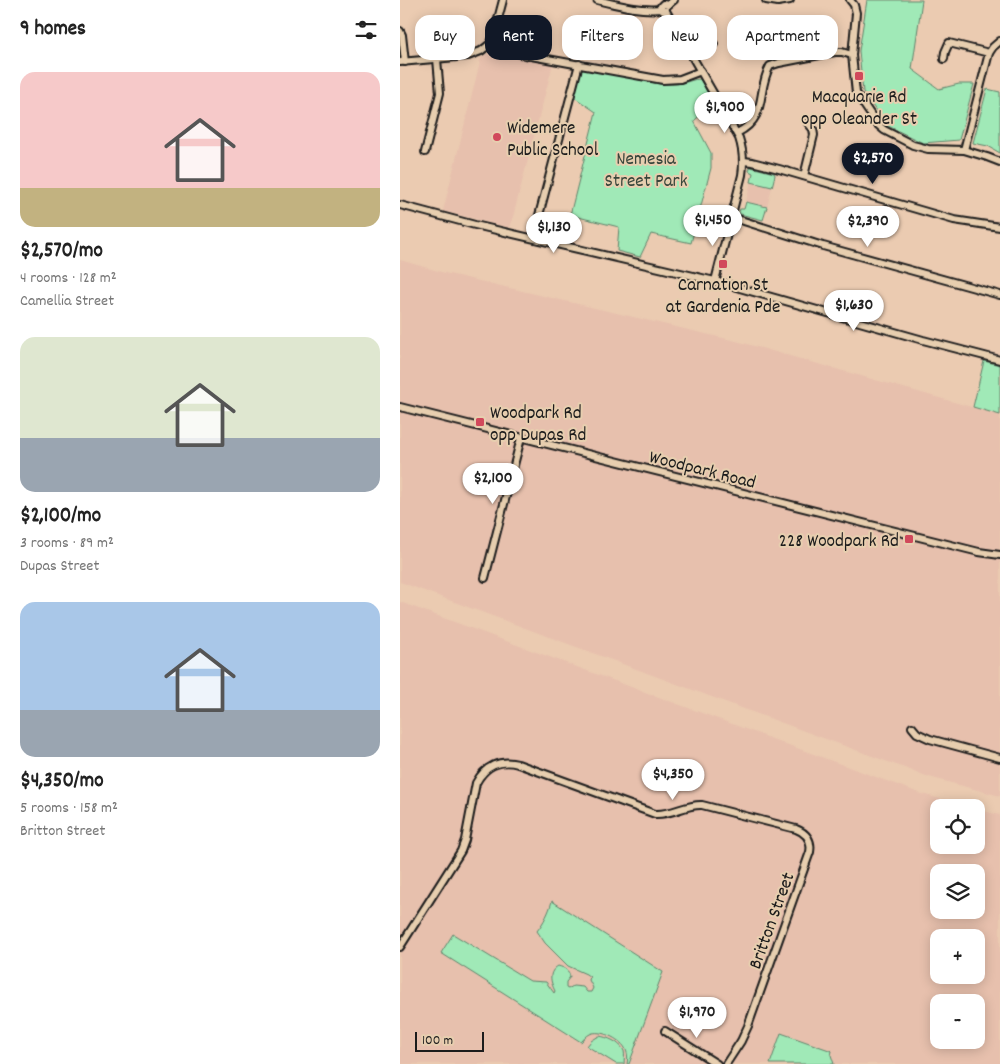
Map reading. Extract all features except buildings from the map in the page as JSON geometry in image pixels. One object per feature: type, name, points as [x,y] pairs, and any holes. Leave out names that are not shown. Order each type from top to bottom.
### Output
[{"type":"street","points":[[499,15],[503,0]]},
{"type":"street","points":[[597,0],[646,10],[665,8],[674,0]]},
{"type":"street","points":[[766,0],[778,2],[790,0]]},
{"type":"street","points":[[850,0],[854,5],[856,13],[852,55],[856,93],[877,124],[908,143],[928,149],[964,150],[1000,162]]},
{"type":"street","points":[[665,8],[669,15]]},
{"type":"street","points":[[400,31],[402,35],[403,62],[426,60]]},
{"type":"street","points":[[964,150],[989,53],[1000,41]]},
{"type":"street","points":[[944,59],[946,47],[949,43],[989,53]]},
{"type":"street","points":[[737,133],[752,123],[756,116],[770,66],[835,52],[852,55]]},
{"type":"street","points":[[552,59],[667,80],[683,78],[701,71]]},
{"type":"street","points":[[425,152],[440,93],[438,60]]},
{"type":"street","points":[[695,60],[737,133],[744,161],[715,281]]},
{"type":"street","points":[[533,238],[579,64]]},
{"type":"street","points":[[804,176],[814,135],[813,129],[808,123]]},
{"type":"street","points":[[744,161],[804,176],[954,220],[1000,227]]},
{"type":"street","points":[[400,205],[460,222],[715,281],[1000,360]]},
{"type":"street","points":[[731,217],[823,246],[1000,295]]},
{"type":"street","name":"Woodpark Road","points":[[400,407],[979,552],[1000,554]]},
{"type":"street","points":[[485,578],[521,438]]},
{"type":"street","points":[[912,727],[917,733],[930,739],[1000,758]]},
{"type":"street","name":"Britton Street","points":[[400,947],[462,851],[479,779],[486,769],[500,763],[518,764],[655,814],[673,812],[694,805],[706,805],[796,829],[809,838],[810,852],[751,1018],[741,1041],[726,1064]]},
{"type":"street","points":[[665,1031],[718,1064]]},
{"type":"shaded area","name":"Widemere Public School","points":[[485,55],[485,60],[531,60],[553,64],[510,228],[443,211],[481,58]]},
{"type":"shaded area","points":[[751,182],[772,187],[767,207],[746,202]]},
{"type":"shaded area","points":[[400,260],[445,273],[740,342],[1000,415],[1000,796],[929,777],[400,582]]},
{"type":"shaded area","points":[[400,602],[922,794],[941,799],[930,799],[930,854],[985,854],[985,811],[1000,815],[1000,1064],[834,1064],[831,1055],[832,1051],[781,1033],[770,1064],[400,1064]]},
{"type":"green space","points":[[867,0],[922,0],[912,69],[939,89],[959,84],[974,84],[959,140],[923,143],[886,125],[863,92],[859,51]]},
{"type":"green space","name":"Nemesia Street Park","points":[[584,69],[660,84],[677,84],[700,79],[713,103],[694,121],[711,153],[711,168],[691,243],[651,234],[640,257],[617,251],[619,227],[570,215],[596,112],[574,97],[581,71]]},
{"type":"green space","points":[[987,89],[1000,92],[1000,153],[988,146],[973,143]]},
{"type":"green space","points":[[750,167],[774,173],[772,187],[751,182],[753,173],[749,171]]},
{"type":"green space","points":[[746,202],[767,207],[763,220],[740,214],[740,209],[744,209]]},
{"type":"green space","points":[[984,361],[1000,365],[1000,415],[973,407]]},
{"type":"green space","points":[[552,901],[663,972],[629,1064],[627,1064],[628,1056],[625,1048],[614,1038],[594,1033],[587,1036],[581,1042],[441,953],[453,934],[530,981],[546,982],[554,993],[551,974],[558,966],[569,973],[570,977],[566,982],[566,988],[568,989],[573,986],[583,987],[587,992],[591,992],[593,988],[589,980],[590,977],[568,966],[545,943],[537,931],[546,917]]},
{"type":"green space","points":[[781,1033],[832,1051],[831,1055],[834,1064],[770,1064]]},
{"type":"green space","points":[[599,1036],[613,1040],[620,1045],[624,1051],[624,1064],[616,1064],[587,1046]]},
{"type":"place","name":"Macquarie Rd opp Oleander St","points":[[859,76]]},
{"type":"place","name":"Widemere Public School","points":[[497,137]]},
{"type":"place","name":"Carnation St at Gardenia Pde","points":[[723,264]]},
{"type":"place","name":"Woodpark Rd opp Dupas Rd","points":[[480,422]]},
{"type":"place","name":"228 Woodpark Rd","points":[[909,539]]}]
